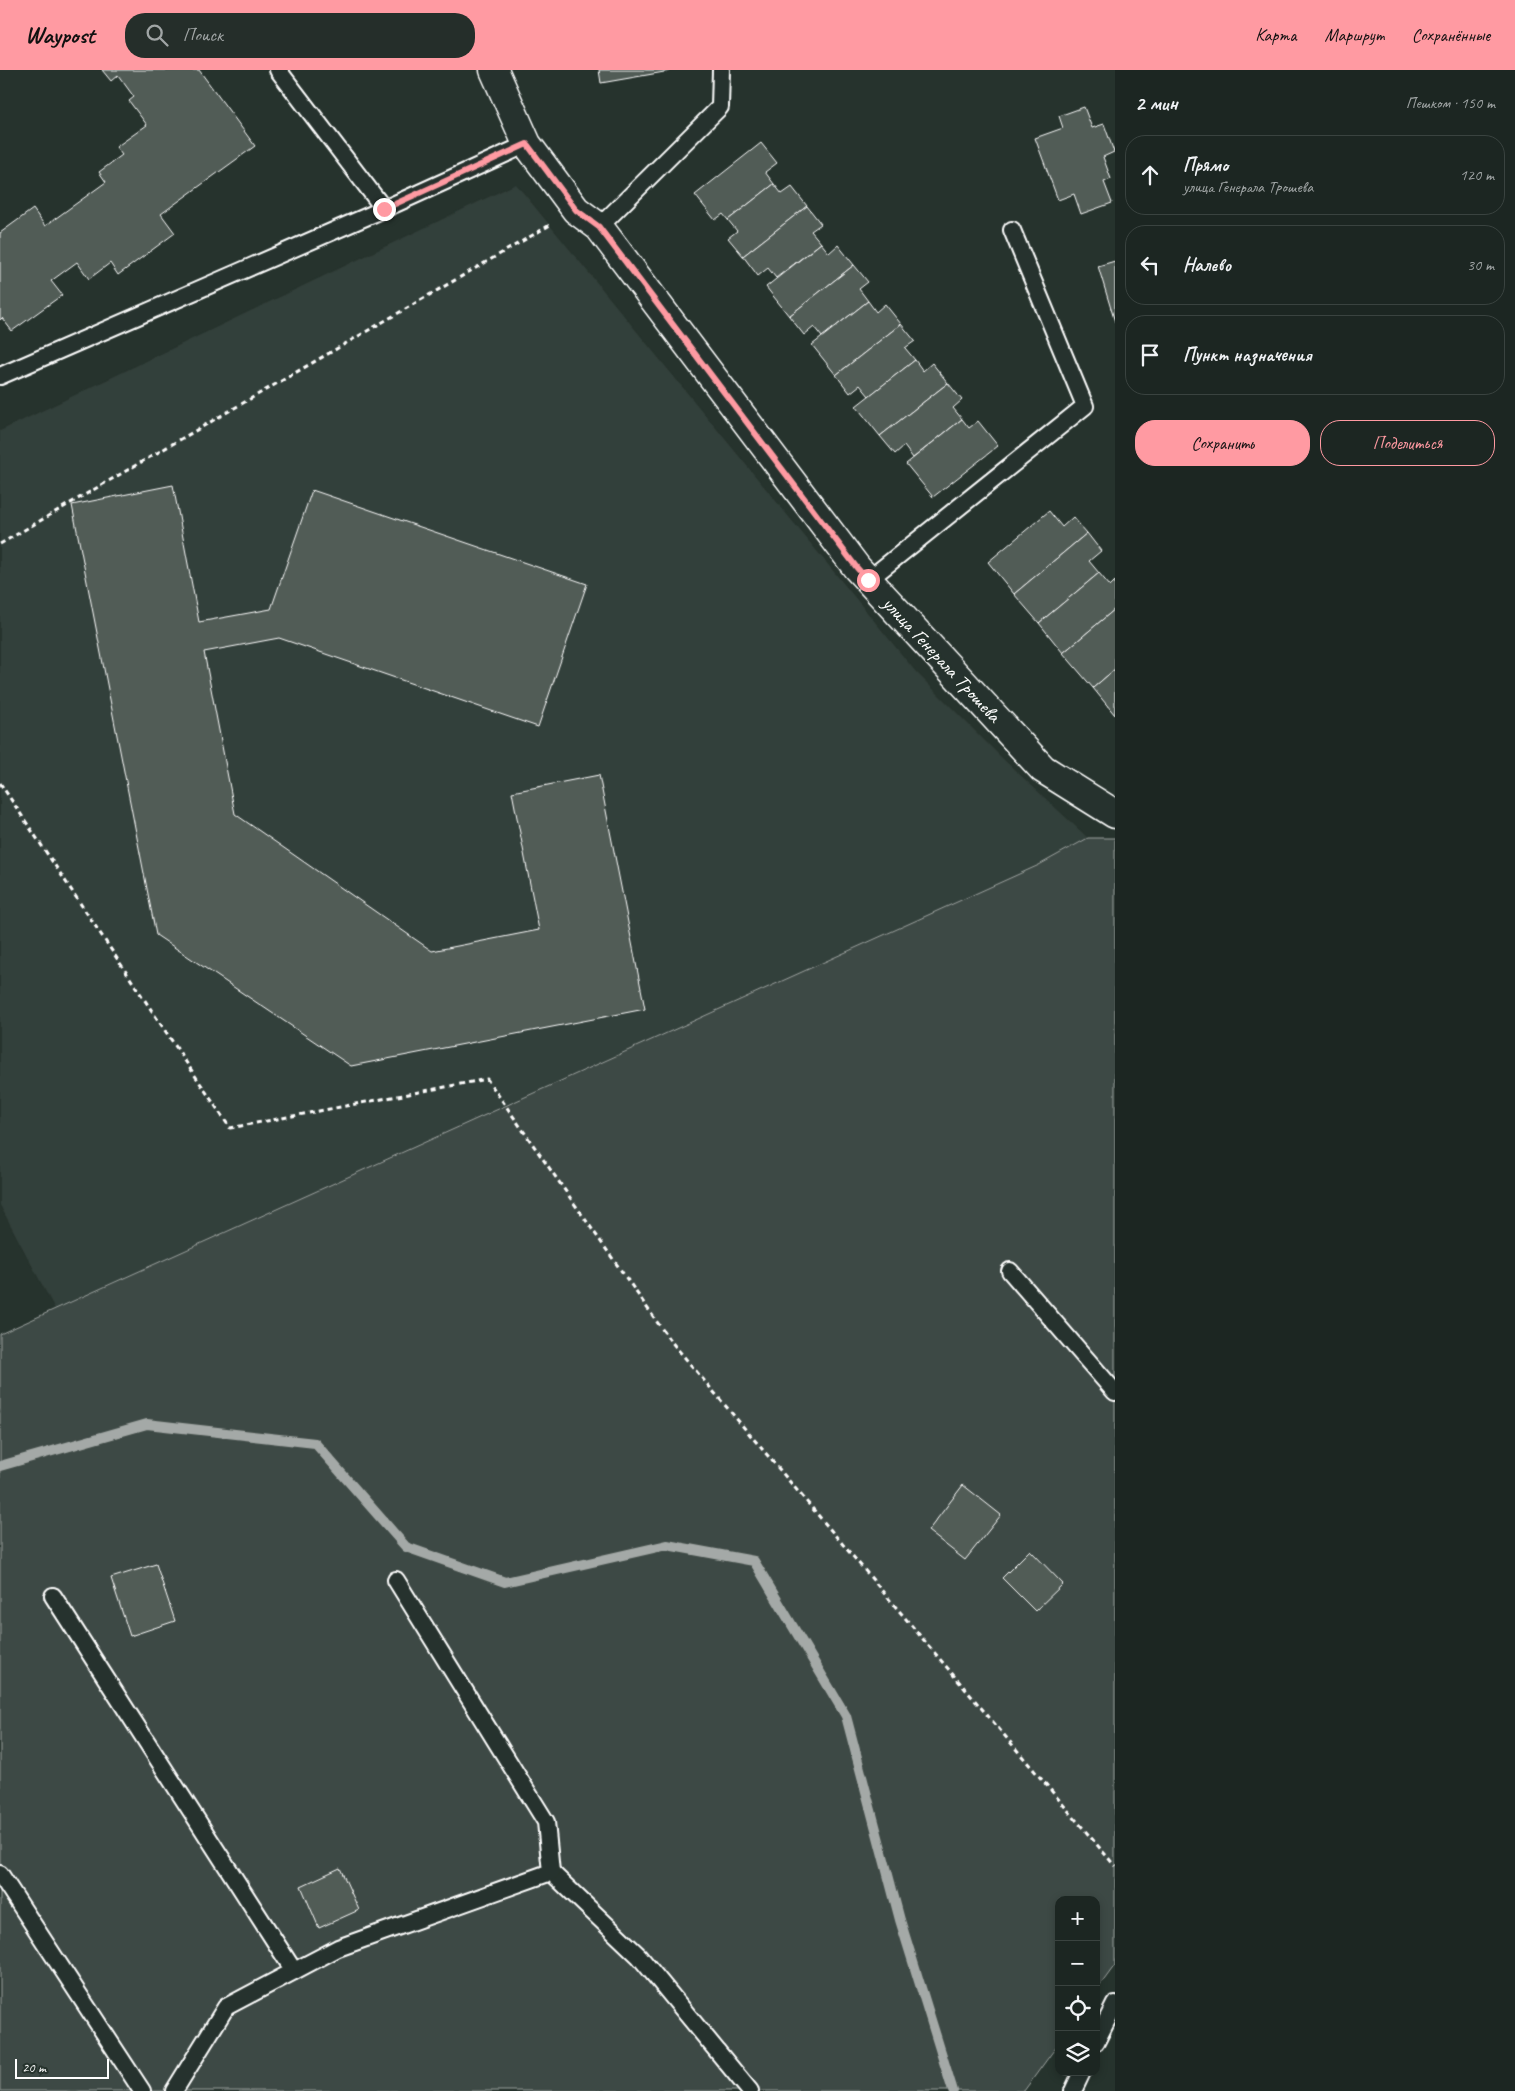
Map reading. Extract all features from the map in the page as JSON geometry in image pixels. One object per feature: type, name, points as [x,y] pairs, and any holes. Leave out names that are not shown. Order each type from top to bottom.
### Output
[{"type":"street","name":"улица Генерала Трошева","points":[[494,70],[527,144],[576,210],[599,227],[857,568],[1043,768],[1115,814]]},
{"type":"lane","points":[[278,70],[384,209]]},
{"type":"lane","points":[[599,227],[720,107],[720,70]]},
{"type":"lane","points":[[0,376],[384,209],[527,144]]},
{"type":"lane","points":[[868,580],[1085,406],[1012,230]]},
{"type":"lane","points":[[1010,1271],[1115,1392]]},
{"type":"lane","points":[[396,1580],[546,1822],[551,1872],[639,1956],[750,2091]]},
{"type":"lane","points":[[53,1596],[294,1971]]},
{"type":"lane","points":[[174,2091],[226,2007],[338,1948],[551,1872]]},
{"type":"lane","points":[[0,1874],[142,2091]]},
{"type":"lane","points":[[1100,2034],[1115,2004]]},
{"type":"lane","points":[[1073,2091],[1080,2076]]},
{"type":"path","points":[[0,544],[576,210]]},
{"type":"path","points":[[0,783],[230,1128],[487,1078],[669,1339],[1115,1866]]},
{"type":"shaded area","points":[[516,184],[916,672],[1003,759],[1088,838],[1039,865],[55,1309],[0,1205],[0,431]]},
{"type":"shaded area","points":[[1088,838],[1115,838],[1115,1965],[1100,1986],[1100,1896],[1055,1896],[1055,2048],[1024,2091],[0,2091],[0,1334],[1039,865]]},
{"type":"building","points":[[102,70],[199,70],[255,146],[161,214],[175,233],[118,275],[110,263],[89,279],[77,262],[51,281],[62,295],[12,331],[2,318],[0,320],[0,233],[33,209],[45,226],[106,182],[99,172],[122,155],[116,147],[147,125],[129,101],[134,97],[118,75],[111,81]]},
{"type":"building","points":[[599,70],[670,70],[670,71],[601,83]]},
{"type":"building","points":[[1084,107],[1092,128],[1104,124],[1114,152],[1103,157],[1111,179],[1104,182],[1112,203],[1081,214],[1074,194],[1058,200],[1035,138],[1063,128],[1059,116]]},
{"type":"building","points":[[761,143],[777,163],[765,172],[774,184],[728,220],[723,214],[715,220],[695,195]]},
{"type":"building","points":[[774,184],[782,194],[792,187],[807,206],[743,256],[728,238],[737,231],[728,220]]},
{"type":"building","points":[[807,206],[821,224],[811,231],[821,243],[776,278],[768,268],[758,276],[743,256]]},
{"type":"building","points":[[821,243],[829,253],[838,245],[854,265],[789,316],[766,287]]},
{"type":"building","points":[[1115,261],[1115,322],[1098,266]]},
{"type":"building","points":[[854,265],[868,282],[859,289],[868,301],[822,337],[814,327],[804,335],[789,316]]},
{"type":"building","points":[[868,301],[876,312],[885,304],[901,324],[836,375],[812,345]]},
{"type":"building","points":[[901,324],[915,341],[905,348],[915,360],[869,396],[860,385],[850,393],[836,375]]},
{"type":"building","points":[[915,360],[923,371],[932,363],[948,383],[880,436],[856,406]]},
{"type":"building","points":[[948,383],[962,400],[953,408],[962,419],[913,458],[904,446],[895,454],[880,436]]},
{"type":"building","points":[[962,419],[969,428],[978,421],[998,446],[933,497],[906,464]]},
{"type":"building","points":[[173,485],[199,622],[271,609],[312,490],[587,584],[538,727],[279,638],[204,652],[235,814],[432,951],[539,930],[512,792],[599,775],[645,1009],[351,1066],[156,935],[72,505]]},
{"type":"building","points":[[1049,511],[1062,527],[1073,517],[1087,533],[1014,594],[988,562]]},
{"type":"building","points":[[1087,533],[1101,551],[1089,561],[1099,573],[1039,623],[1014,594]]},
{"type":"building","points":[[1099,573],[1110,586],[1115,581],[1115,609],[1063,653],[1039,623]]},
{"type":"building","points":[[1115,609],[1115,669],[1093,688],[1063,653]]},
{"type":"building","points":[[1115,669],[1115,715],[1093,688]]},
{"type":"building","points":[[963,1485],[1001,1515],[965,1560],[928,1531]]},
{"type":"building","points":[[1030,1550],[1063,1584],[1035,1611],[1002,1578]]},
{"type":"building","points":[[156,1564],[175,1621],[130,1636],[111,1578]]},
{"type":"building","points":[[340,1868],[359,1910],[319,1928],[301,1886]]},
{"type":"waterway","points":[[0,1466],[147,1424],[315,1443],[406,1547],[505,1582],[667,1545],[754,1561],[846,1716],[900,1920],[953,2091]]},
{"type":"route","points":[[384,209],[527,144],[576,210],[599,227],[868,580]]}]
